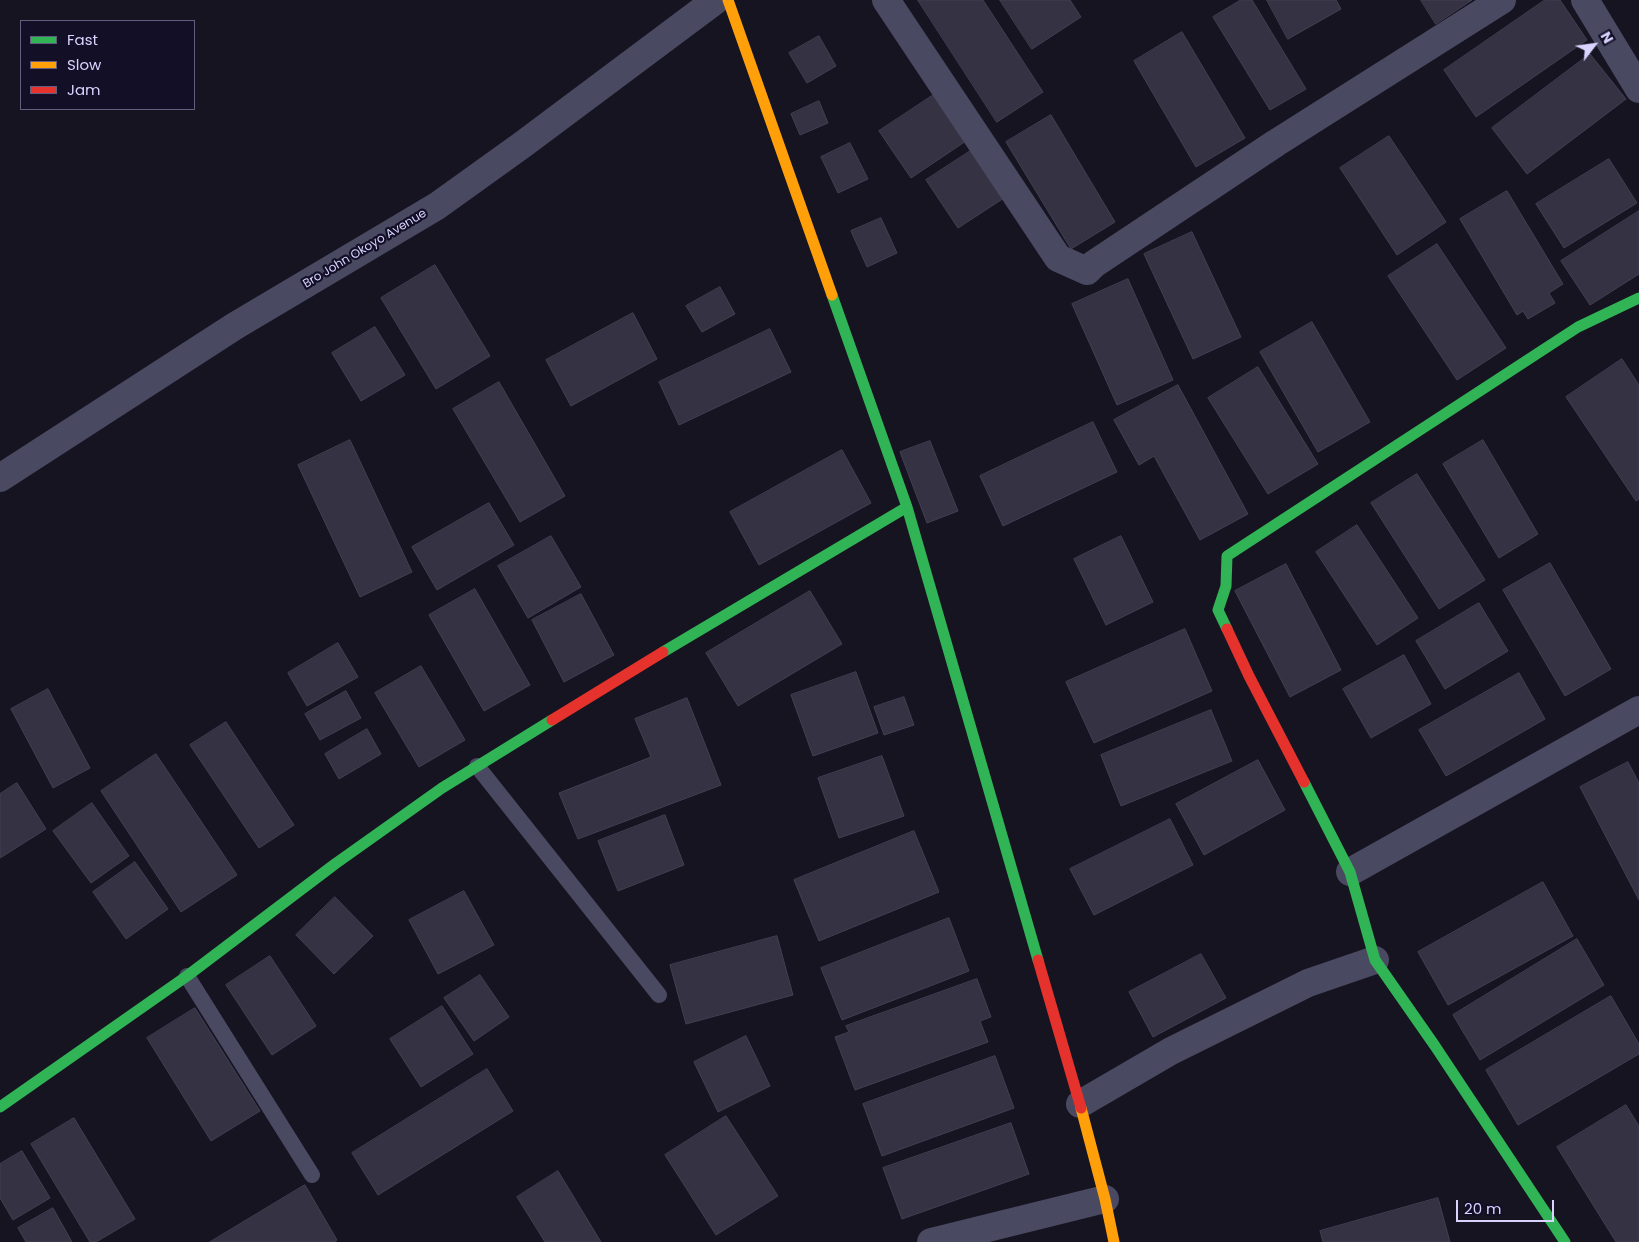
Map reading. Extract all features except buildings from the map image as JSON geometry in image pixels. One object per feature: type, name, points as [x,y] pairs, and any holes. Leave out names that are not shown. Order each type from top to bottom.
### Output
[{"type":"street","name":"Bro John Okoyo Avenue","points":[[0,478],[235,326],[437,206],[716,0]]},
{"type":"street","points":[[728,0],[907,507],[1080,1104],[1105,1199],[1114,1242]]},
{"type":"street","points":[[886,0],[1058,258],[1087,271],[1094,264],[1276,143],[1502,0]]},
{"type":"street","points":[[1585,0],[1639,89]]},
{"type":"street","points":[[1565,1242],[1435,1046],[1375,960],[1350,872],[1249,676],[1218,610],[1226,586],[1227,556],[1578,327],[1639,298]]},
{"type":"street","points":[[0,1107],[187,976],[335,864],[442,788],[705,626],[907,507]]},
{"type":"street","points":[[1350,872],[1639,710]]},
{"type":"street","points":[[1080,1104],[1172,1051],[1308,983],[1375,960]]},
{"type":"street","points":[[931,1242],[1105,1199]]},
{"type":"lane","points":[[477,766],[659,995]]},
{"type":"lane","points":[[187,976],[312,1174]]},
{"type":"traffic: fast","points":[[832,295],[907,507],[1038,960]]},
{"type":"traffic: fast","points":[[1227,629],[1218,610],[1226,586],[1227,556],[1578,327],[1639,298]]},
{"type":"traffic: fast","points":[[663,652],[907,507]]},
{"type":"traffic: fast","points":[[0,1107],[187,976],[335,864],[442,788],[552,720]]},
{"type":"traffic: fast","points":[[1304,782],[1350,872],[1375,960],[1435,1046],[1565,1242]]},
{"type":"traffic: slow","points":[[728,0],[832,295]]},
{"type":"traffic: slow","points":[[1081,1108],[1105,1199],[1114,1242]]},
{"type":"traffic: jam","points":[[1227,629],[1304,782]]},
{"type":"traffic: jam","points":[[552,720],[663,652]]},
{"type":"traffic: jam","points":[[1038,960],[1081,1108]]}]
